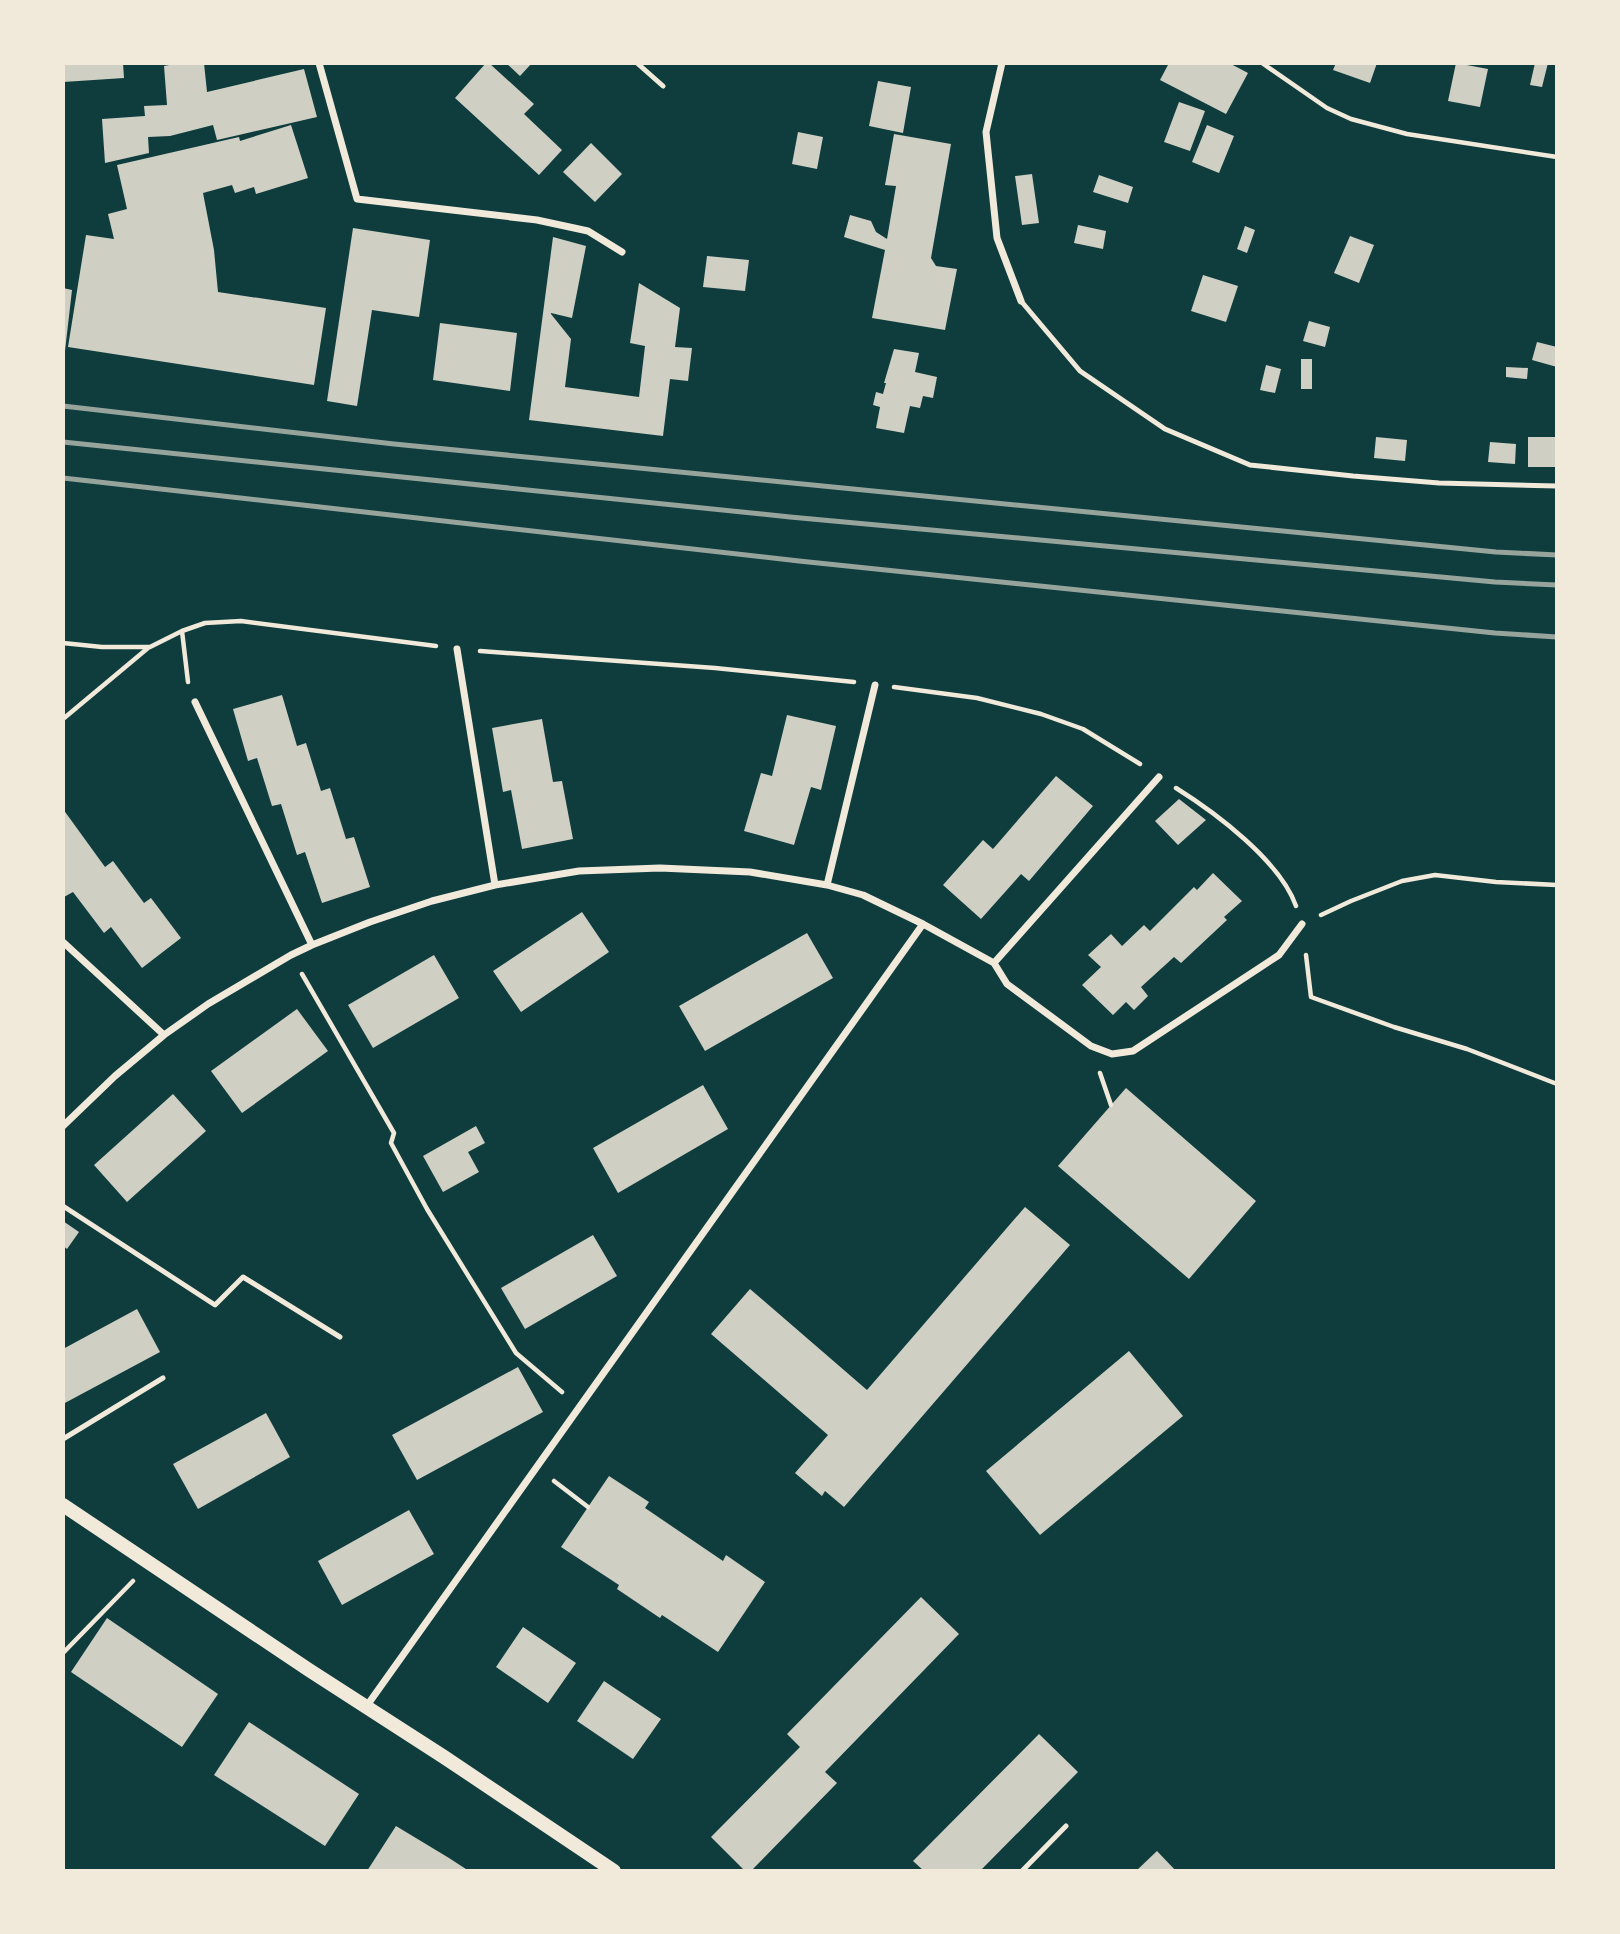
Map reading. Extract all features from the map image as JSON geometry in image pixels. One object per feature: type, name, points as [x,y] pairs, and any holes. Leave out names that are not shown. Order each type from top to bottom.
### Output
[{"type":"main road","points":[[63,1505],[614,1871]]},
{"type":"street","points":[[319,63],[356,199],[537,220],[587,231],[622,252]]},
{"type":"street","points":[[1002,63],[986,132],[997,238],[1021,301]]},
{"type":"street","points":[[457,649],[495,885]]},
{"type":"street","points":[[827,885],[875,685]]},
{"type":"street","points":[[195,702],[312,945]]},
{"type":"street","points":[[994,962],[1159,777]]},
{"type":"street","points":[[63,1126],[115,1076],[164,1035],[208,1004],[291,955],[370,922],[432,901],[495,885],[579,871],[660,868],[750,872],[827,885],[863,895],[994,962],[1007,984],[1091,1046],[1112,1054],[1133,1051],[1279,955],[1302,924]]},
{"type":"street","points":[[366,1708],[923,925]]},
{"type":"street","points":[[63,942],[164,1035]]},
{"type":"lane","points":[[637,63],[663,86]]},
{"type":"lane","points":[[1021,301],[1080,371],[1165,429],[1250,465],[1439,483],[1557,486]]},
{"type":"lane","points":[[63,1206],[215,1305],[243,1277],[340,1337]]},
{"type":"lane","points":[[63,1439],[163,1378]]},
{"type":"lane","points":[[1022,1871],[1066,1826]]},
{"type":"path","points":[[1262,63],[1327,108],[1351,119],[1407,134],[1557,157]]},
{"type":"path","points":[[63,719],[150,647],[181,631],[205,624],[241,621],[457,649],[715,668],[977,698],[1041,714],[1083,729],[1208,808],[1263,857],[1280,877],[1293,899],[1302,924],[1311,997],[1466,1049],[1557,1084]]},
{"type":"path","points":[[181,631],[186,675],[195,702]]},
{"type":"path","points":[[63,643],[102,647],[150,647]]},
{"type":"path","points":[[1302,924],[1350,901],[1402,881],[1435,875],[1557,885]]},
{"type":"path","points":[[291,955],[394,1133],[391,1143],[427,1209],[516,1353],[580,1407]]},
{"type":"path","points":[[536,1468],[588,1507]]},
{"type":"path","points":[[63,1653],[128,1587]]},
{"type":"building","points":[[63,63],[123,63],[124,78],[63,82]]},
{"type":"building","points":[[204,63],[207,92],[304,69],[317,117],[217,140],[213,125],[170,136],[148,137],[149,153],[105,163],[102,119],[145,116],[144,106],[167,105],[164,66]]},
{"type":"building","points":[[486,63],[534,104],[524,114],[562,150],[539,175],[455,98]]},
{"type":"building","points":[[506,63],[532,63],[520,76]]},
{"type":"building","points":[[1169,63],[1229,63],[1248,73],[1226,114],[1160,80]]},
{"type":"building","points":[[1336,63],[1377,63],[1370,83],[1333,70]]},
{"type":"building","points":[[1456,63],[1488,69],[1480,107],[1448,101]]},
{"type":"building","points":[[1535,63],[1548,63],[1542,87],[1530,85]]},
{"type":"building","points":[[878,81],[911,87],[903,133],[869,126]]},
{"type":"building","points":[[1179,102],[1205,111],[1190,151],[1164,142]]},
{"type":"building","points":[[291,125],[308,178],[256,194],[254,187],[235,193],[232,185],[203,193],[214,250],[218,292],[326,308],[314,385],[68,347],[86,235],[114,239],[108,214],[127,209],[117,165],[239,137],[240,141]]},
{"type":"building","points":[[1207,125],[1234,136],[1219,173],[1192,162]]},
{"type":"building","points":[[798,132],[823,137],[817,169],[792,164]]},
{"type":"building","points":[[894,134],[951,144],[931,258],[936,266],[957,269],[945,330],[872,318],[885,250],[844,237],[850,215],[871,221],[876,232],[887,239],[896,186],[885,185]]},
{"type":"building","points":[[591,143],[622,174],[595,202],[563,172]]},
{"type":"building","points":[[1032,174],[1039,223],[1022,225],[1015,176]]},
{"type":"building","points":[[1099,175],[1133,187],[1128,203],[1093,192]]},
{"type":"building","points":[[1078,225],[1106,231],[1103,249],[1074,243]]},
{"type":"building","points":[[1245,226],[1255,230],[1247,253],[1237,249]]},
{"type":"building","points":[[353,228],[430,240],[419,317],[372,310],[357,406],[327,401]]},
{"type":"building","points":[[1350,236],[1374,245],[1359,283],[1334,273]]},
{"type":"building","points":[[553,237],[586,246],[572,318],[551,313],[571,339],[565,387],[639,397],[645,346],[630,343],[639,283],[680,308],[675,347],[692,348],[688,381],[670,379],[663,436],[529,420]]},
{"type":"building","points":[[707,256],[749,260],[745,291],[703,287]]},
{"type":"building","points":[[1203,275],[1238,286],[1226,322],[1191,311]]},
{"type":"building","points":[[63,288],[72,290],[65,351],[63,351]]},
{"type":"building","points":[[1309,321],[1330,327],[1325,347],[1303,341]]},
{"type":"building","points":[[440,323],[517,333],[510,391],[433,380]]},
{"type":"building","points":[[1537,342],[1557,347],[1557,367],[1532,360]]},
{"type":"building","points":[[894,349],[919,353],[915,372],[937,377],[933,398],[923,396],[920,408],[910,406],[904,433],[876,428],[880,407],[873,405],[876,392],[883,394]]},
{"type":"building","points":[[1301,359],[1312,359],[1312,389],[1301,389]]},
{"type":"building","points":[[1266,365],[1281,369],[1275,393],[1260,390]]},
{"type":"building","points":[[1506,367],[1528,368],[1527,379],[1506,377]]},
{"type":"building","points":[[1376,437],[1407,440],[1405,461],[1374,458]]},
{"type":"building","points":[[1528,437],[1557,437],[1557,467],[1528,467]]},
{"type":"building","points":[[1490,442],[1516,444],[1515,464],[1488,462]]},
{"type":"building","points":[[282,695],[297,746],[306,743],[321,791],[330,788],[346,839],[354,837],[370,887],[322,903],[305,852],[297,855],[281,804],[272,806],[257,758],[248,761],[233,709]]},
{"type":"building","points":[[787,715],[836,726],[821,790],[811,787],[794,845],[744,831],[761,773],[772,776]]},
{"type":"building","points":[[542,719],[553,782],[562,781],[573,839],[522,849],[511,790],[503,792],[492,728]]},
{"type":"building","points":[[1056,776],[1093,806],[1029,881],[1021,874],[981,919],[943,885],[983,840],[993,849]]},
{"type":"building","points":[[1179,799],[1206,820],[1178,845],[1155,821]]},
{"type":"building","points":[[63,809],[105,867],[113,861],[144,903],[151,898],[181,938],[142,968],[111,927],[104,933],[73,892],[63,896]]},
{"type":"building","points":[[1213,873],[1242,901],[1224,917],[1227,920],[1181,963],[1174,957],[1141,987],[1148,996],[1134,1010],[1126,1002],[1113,1015],[1082,985],[1101,967],[1088,955],[1111,934],[1122,946],[1144,925],[1150,931],[1194,887],[1197,890]]},
{"type":"building","points":[[582,912],[609,952],[521,1012],[493,971]]},
{"type":"building","points":[[807,933],[833,978],[705,1051],[679,1006]]},
{"type":"building","points":[[434,955],[459,998],[373,1048],[348,1005]]},
{"type":"building","points":[[297,1009],[328,1051],[242,1113],[211,1071]]},
{"type":"building","points":[[703,1085],[728,1129],[618,1193],[593,1148]]},
{"type":"building","points":[[1126,1088],[1256,1201],[1189,1279],[1058,1166]]},
{"type":"building","points":[[173,1094],[206,1131],[127,1202],[94,1165]]},
{"type":"building","points":[[476,1126],[485,1143],[468,1152],[479,1172],[443,1192],[423,1156]]},
{"type":"building","points":[[1025,1207],[1070,1245],[844,1507],[825,1491],[822,1496],[795,1473],[828,1435],[711,1334],[750,1289],[867,1390]]},
{"type":"building","points":[[63,1221],[79,1232],[67,1249],[63,1246]]},
{"type":"building","points":[[593,1235],[617,1276],[525,1329],[501,1288]]},
{"type":"building","points":[[137,1309],[160,1352],[63,1404],[63,1349]]},
{"type":"building","points":[[1129,1351],[1183,1416],[1040,1535],[986,1471]]},
{"type":"building","points":[[518,1367],[543,1412],[417,1480],[392,1435]]},
{"type":"building","points":[[266,1413],[290,1457],[198,1509],[173,1464]]},
{"type":"building","points":[[609,1476],[649,1502],[645,1508],[723,1561],[726,1555],[765,1582],[718,1652],[662,1615],[660,1618],[617,1589],[619,1585],[561,1547]]},
{"type":"building","points":[[409,1510],[434,1554],[342,1605],[318,1561]]},
{"type":"building","points":[[921,1597],[959,1634],[825,1772],[837,1783],[751,1871],[745,1871],[711,1837],[800,1747],[787,1734]]},
{"type":"building","points":[[107,1618],[218,1694],[182,1747],[71,1672]]},
{"type":"building","points":[[523,1627],[576,1663],[548,1703],[496,1667]]},
{"type":"building","points":[[604,1681],[661,1719],[633,1759],[577,1721]]},
{"type":"building","points":[[249,1722],[359,1794],[325,1846],[214,1775]]},
{"type":"building","points":[[1039,1734],[1078,1772],[980,1871],[924,1871],[913,1861]]},
{"type":"building","points":[[396,1826],[449,1858],[469,1871],[367,1871]]},
{"type":"building","points":[[1157,1851],[1176,1871],[1136,1871]]},
{"type":"railway","points":[[63,406],[394,444],[1496,552],[1557,555]]},
{"type":"railway","points":[[63,442],[790,517],[1495,582],[1557,585]]},
{"type":"railway","points":[[63,478],[799,561],[1495,633],[1557,637]]}]
